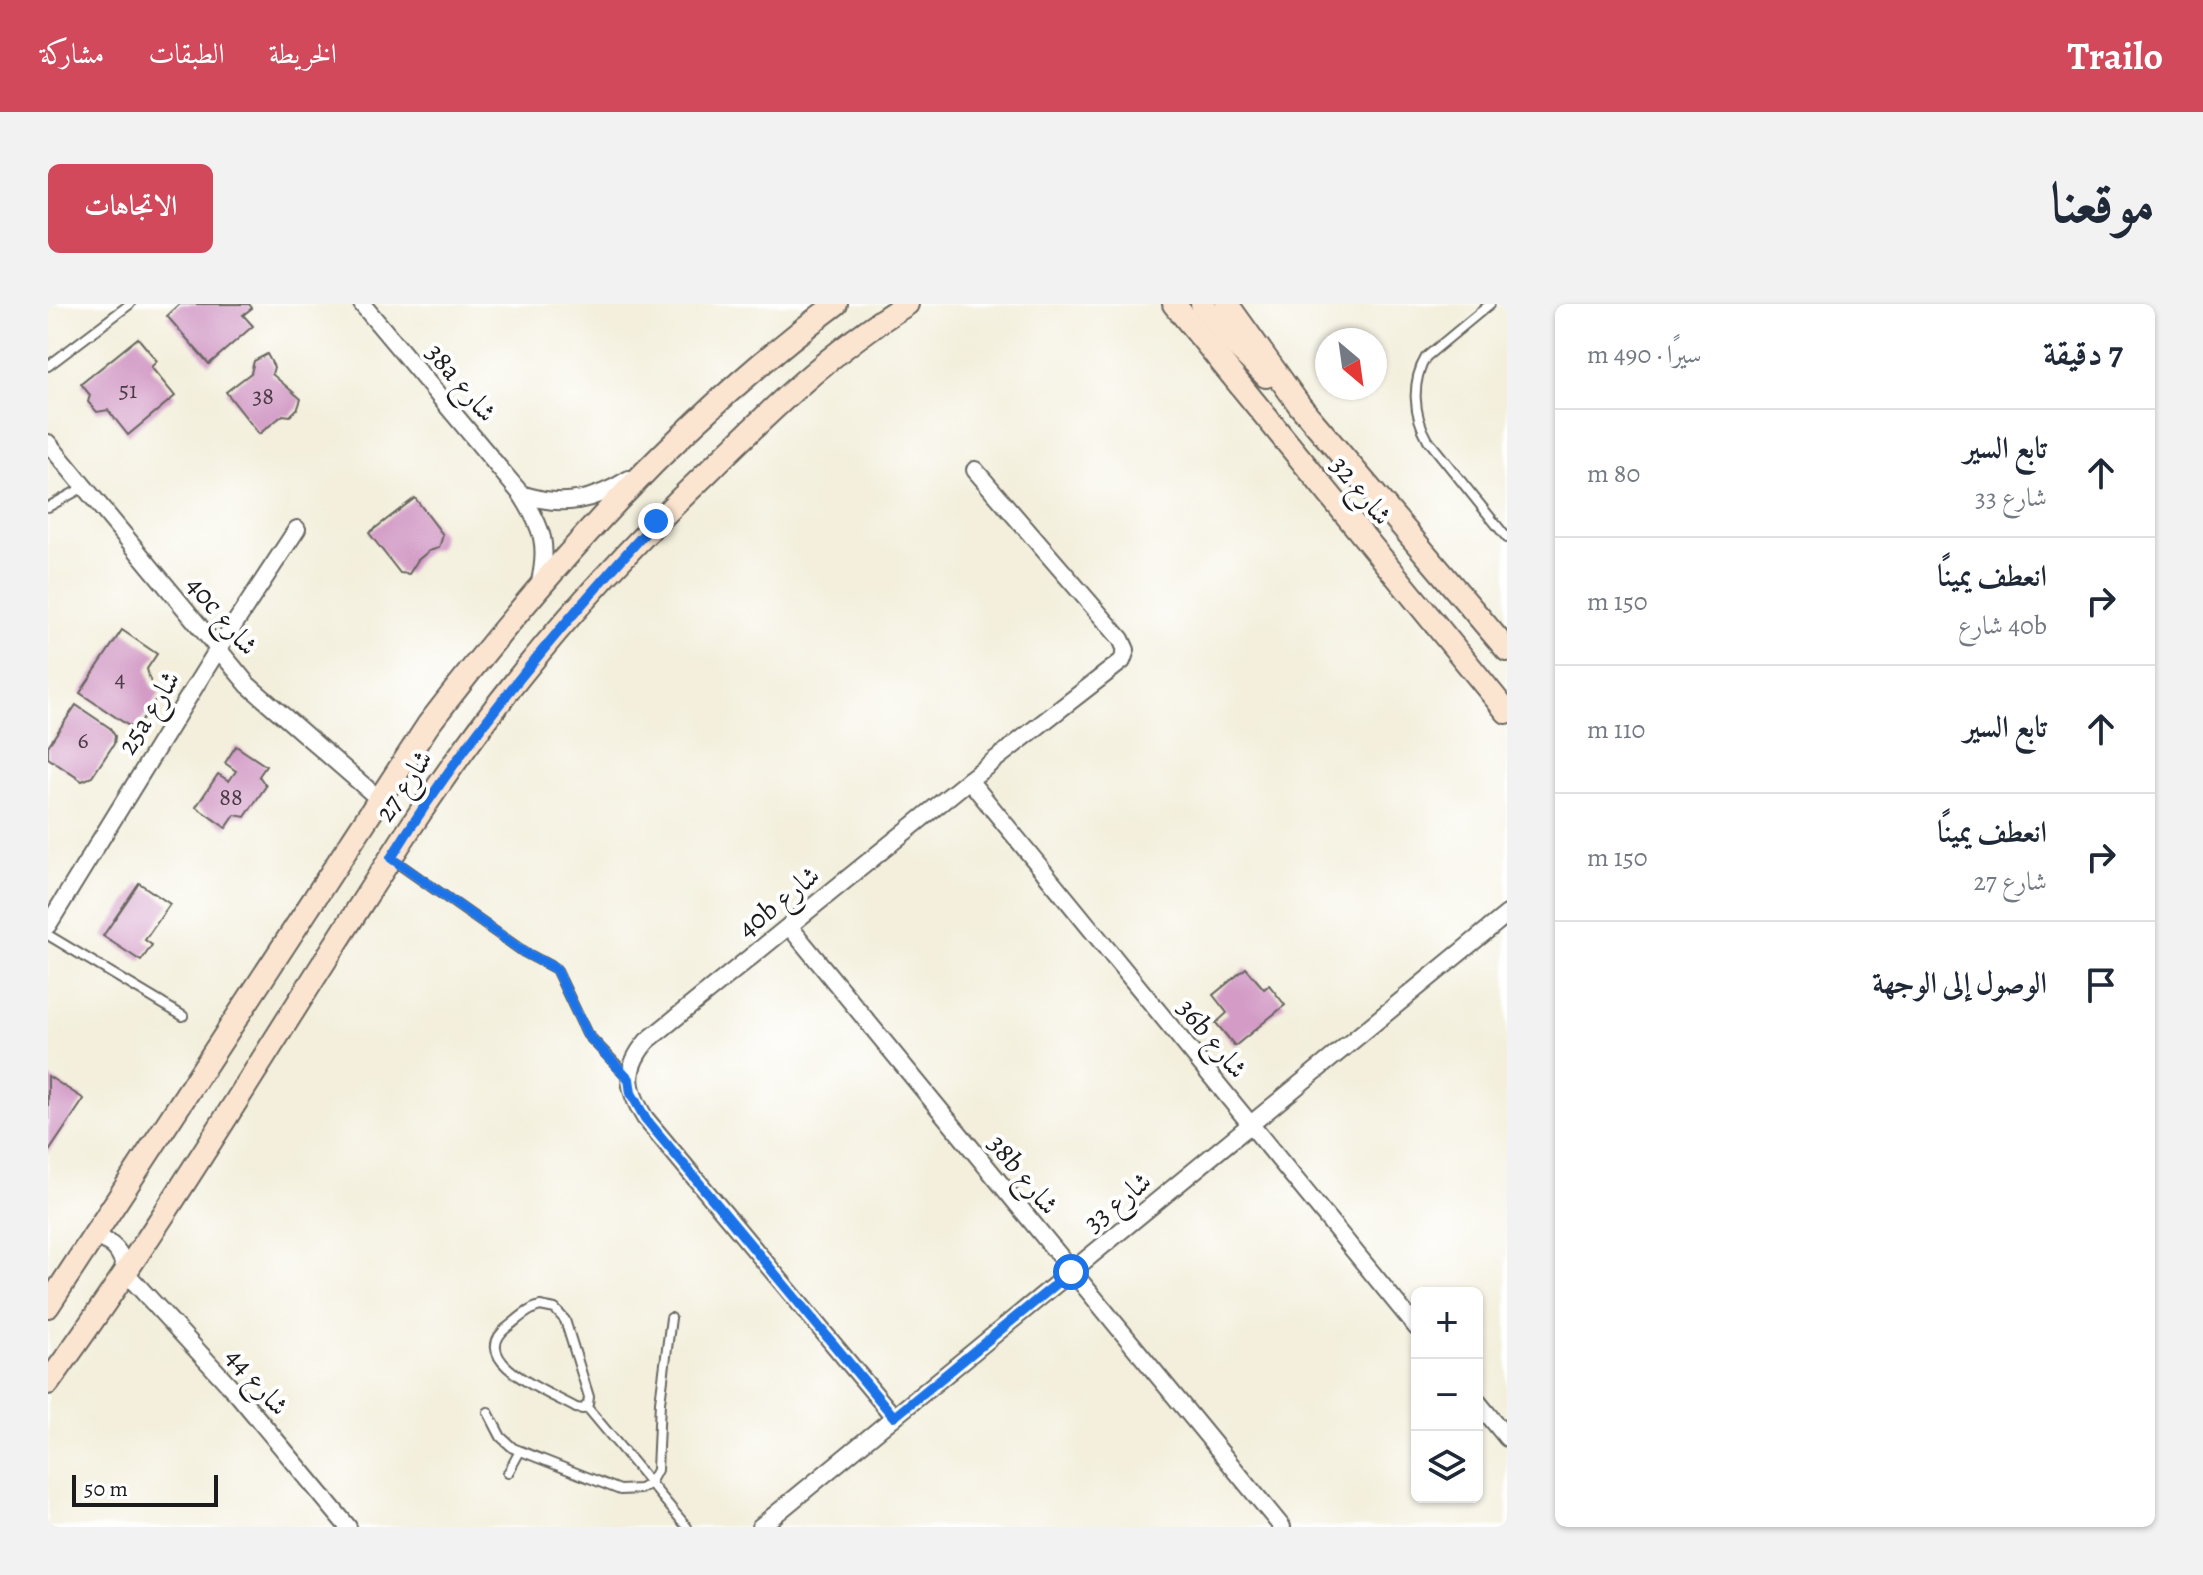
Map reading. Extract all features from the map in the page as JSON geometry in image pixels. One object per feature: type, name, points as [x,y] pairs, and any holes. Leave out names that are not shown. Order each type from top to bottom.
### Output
[{"type":"street","name":"38a شارع","points":[[362,304],[521,494],[537,519],[545,543],[539,586]]},
{"type":"street","name":"شارع 27","points":[[48,1306],[428,725],[539,586],[646,471],[751,373],[836,304]]},
{"type":"street","points":[[872,325],[889,304]]},
{"type":"street","name":"شارع 27","points":[[48,1383],[126,1273],[391,858],[466,746],[526,668],[656,521],[772,407],[872,325],[907,304]]},
{"type":"street","points":[[1163,304],[1196,334]]},
{"type":"street","name":"شارع 32","points":[[1174,304],[1507,712]]},
{"type":"street","points":[[1202,304],[1256,367],[1300,406]]},
{"type":"street","name":"شارع 32","points":[[1227,304],[1300,406],[1507,650]]},
{"type":"street","points":[[1238,304],[1254,341]]},
{"type":"street","name":"40c شارع","points":[[48,443],[248,685],[379,799]]},
{"type":"street","name":"40b شارع","points":[[629,1079],[637,1052],[647,1041],[969,780],[1122,661],[1126,650],[1121,639],[975,470]]},
{"type":"street","points":[[521,494],[540,500],[577,502],[613,490],[646,471]]},
{"type":"street","name":"25a شارع","points":[[48,925],[218,649],[297,529]]},
{"type":"street","name":"36b شارع","points":[[969,780],[1411,1321]]},
{"type":"street","name":"شارع 33","points":[[760,1527],[1507,914]]},
{"type":"street","name":"38b شارع","points":[[789,926],[1282,1527]]},
{"type":"street","points":[[629,1079],[631,1093],[645,1118],[894,1417]]},
{"type":"street","name":"شارع 44","points":[[93,1237],[106,1239],[114,1245],[126,1273],[239,1396],[348,1527]]},
{"type":"street","points":[[1483,1408],[1507,1438]]},
{"type":"lane","points":[[48,366],[130,304]]},
{"type":"lane","points":[[1490,304],[1426,357],[1415,381],[1415,394],[1420,422],[1428,440],[1507,538]]},
{"type":"lane","points":[[48,507],[84,487]]},
{"type":"lane","points":[[391,858],[524,952],[556,969],[587,1034],[629,1079]]},
{"type":"lane","points":[[48,935],[183,1016]]},
{"type":"lane","points":[[548,1307],[561,1314],[589,1397],[586,1406],[576,1408],[501,1364],[495,1350],[498,1335],[533,1308],[548,1307]]},
{"type":"lane","points":[[488,1412],[501,1437],[520,1451],[620,1490],[640,1489],[650,1483],[657,1470],[660,1402],[671,1318]]},
{"type":"lane","points":[[586,1406],[687,1527]]},
{"type":"lane","points":[[508,1473],[520,1451]]},
{"type":"building","points":[[180,304],[249,304],[252,308],[243,315],[253,326],[209,364],[167,316]]},
{"type":"building","points":[[138,338],[157,361],[151,367],[175,396],[128,435],[108,410],[97,412],[88,402],[90,395],[81,384]]},
{"type":"building","points":[[267,354],[274,367],[272,374],[301,399],[290,416],[283,415],[259,434],[226,392],[251,373],[254,361]]},
{"type":"building","points":[[415,498],[443,535],[439,548],[418,560],[409,574],[400,573],[369,533]]},
{"type":"building","points":[[122,630],[157,654],[147,669],[152,687],[160,693],[135,730],[80,693]]},
{"type":"building","points":[[76,705],[110,728],[115,736],[114,744],[92,777],[82,781],[48,758],[48,746]]},
{"type":"building","points":[[236,746],[266,766],[259,776],[266,786],[245,817],[235,815],[226,828],[196,807],[218,774],[229,781],[236,771],[225,763]]},
{"type":"building","points":[[139,883],[170,904],[145,940],[152,945],[141,961],[103,936]]},
{"type":"building","points":[[1246,968],[1264,989],[1269,985],[1285,1005],[1235,1046],[1216,1023],[1227,1013],[1213,995]]},
{"type":"building","points":[[48,1076],[84,1099],[48,1153]]},
{"type":"route","points":[[656,521],[526,668],[466,746],[391,858],[524,952],[556,969],[587,1034],[629,1079],[631,1093],[645,1118],[894,1417],[1071,1272]]}]
